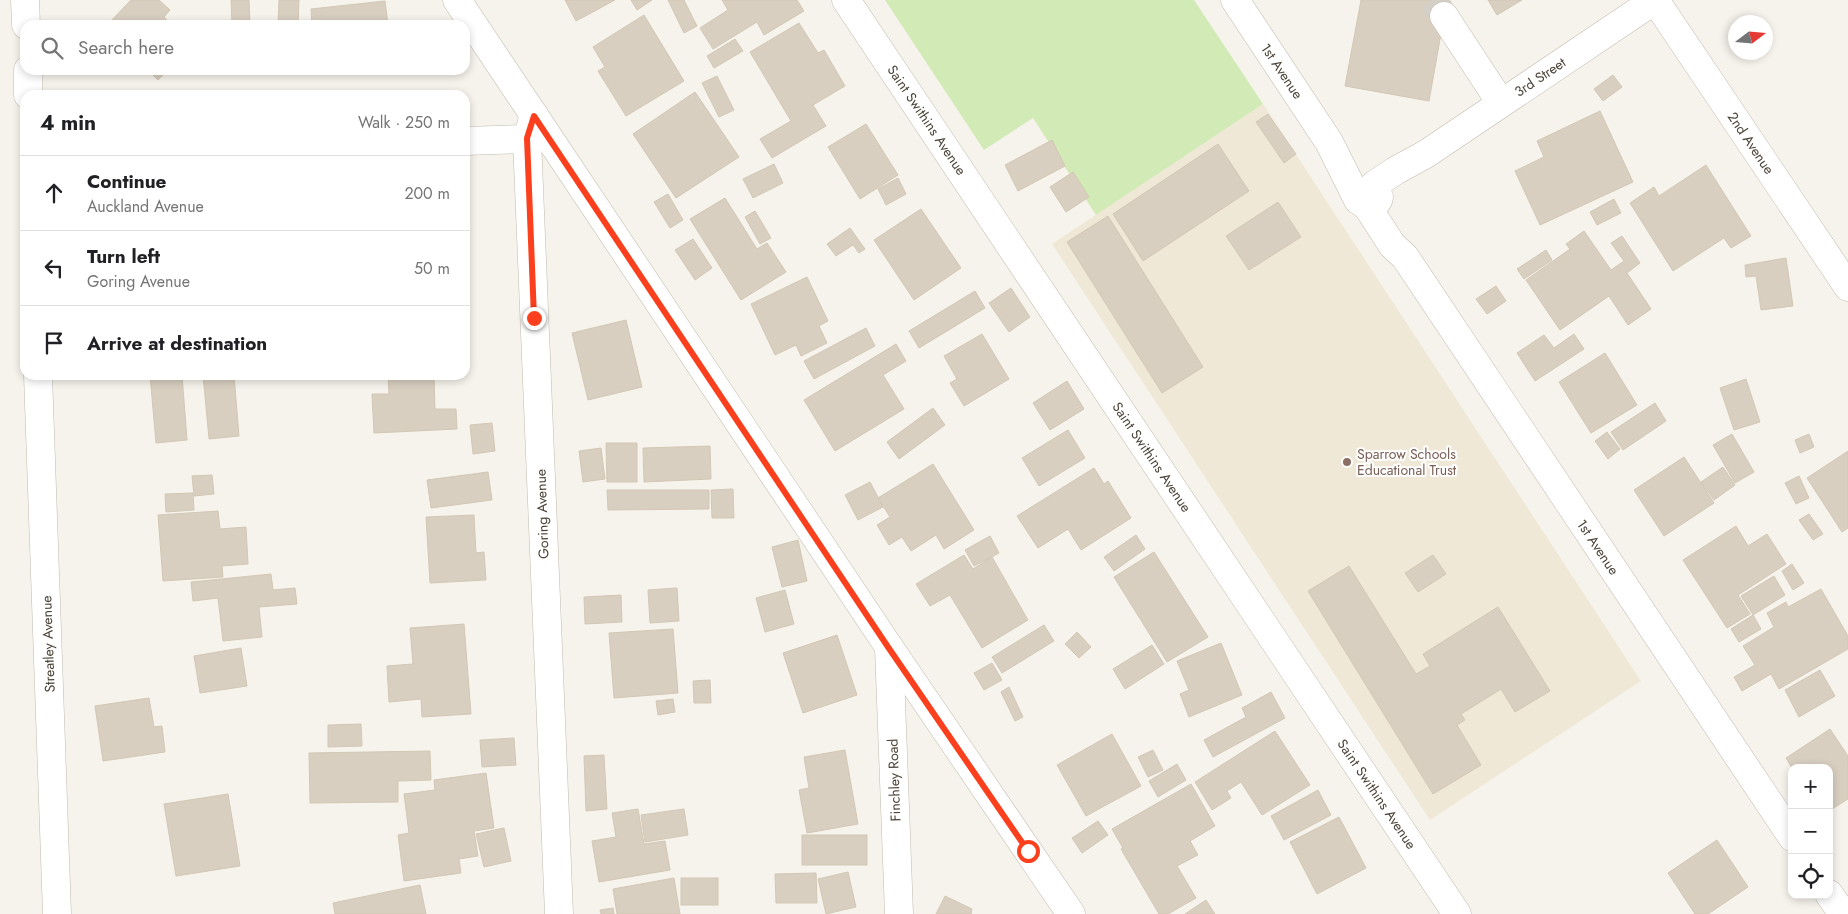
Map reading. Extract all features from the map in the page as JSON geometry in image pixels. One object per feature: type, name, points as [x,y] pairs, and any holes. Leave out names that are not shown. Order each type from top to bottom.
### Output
[{"type":"street","points":[[25,0],[26,20]]},
{"type":"street","points":[[457,0],[468,20]]},
{"type":"street","name":"Saint Swithins Avenue","points":[[846,0],[1457,914]]},
{"type":"street","name":"1st Avenue","points":[[1234,0],[1329,142],[1341,150],[1349,160],[1370,195],[1392,245],[1405,257],[1788,831]]},
{"type":"street","name":"3rd Street","points":[[1370,195],[1395,190],[1405,181],[1426,154],[1655,0]]},
{"type":"street","name":"2nd Avenue","points":[[1655,0],[1848,287]]},
{"type":"street","points":[[1444,16],[1502,104]]},
{"type":"street","points":[[470,23],[530,127],[1071,914]]},
{"type":"street","points":[[28,75],[28,90]]},
{"type":"street","points":[[470,140],[530,127]]},
{"type":"street","name":"Goring Avenue","points":[[530,127],[558,914]]},
{"type":"street","name":"Streatley Avenue","points":[[38,380],[57,914]]},
{"type":"street","name":"Finchley Road","points":[[888,647],[899,914]]},
{"type":"street","points":[[1832,899],[1843,914]]},
{"type":"shaded area","name":"Sparrow Schools Educational Trust","points":[[1263,104],[1641,681],[1430,820],[1052,244]]},
{"type":"green space","points":[[885,0],[1194,0],[1263,104],[1096,215],[1033,118],[984,150]]},
{"type":"building","points":[[131,0],[159,0],[170,10],[164,17],[167,20],[112,20]]},
{"type":"building","points":[[231,0],[249,0],[250,20],[232,20]]},
{"type":"building","points":[[279,0],[299,0],[298,20],[278,20]]},
{"type":"building","points":[[565,0],[615,0],[576,21]]},
{"type":"building","points":[[631,0],[652,0],[637,10]]},
{"type":"building","points":[[668,0],[684,0],[697,26],[684,33]]},
{"type":"building","points":[[722,0],[797,0],[804,11],[764,35],[757,22],[713,49],[700,28],[728,10]]},
{"type":"building","points":[[1361,0],[1447,0],[1429,101],[1345,86]]},
{"type":"building","points":[[1488,0],[1522,0],[1497,15]]},
{"type":"building","points":[[385,1],[387,20],[312,20],[311,9]]},
{"type":"building","points":[[644,15],[684,81],[626,116],[598,71],[605,67],[593,47]]},
{"type":"building","points":[[799,23],[818,53],[824,50],[845,86],[813,105],[826,126],[772,158],[760,139],[791,121],[750,52]]},
{"type":"building","points":[[735,39],[743,51],[714,68],[707,56]]},
{"type":"building","points":[[153,75],[163,75],[158,80]]},
{"type":"building","points":[[1613,75],[1622,87],[1603,101],[1594,89]]},
{"type":"building","points":[[717,76],[734,110],[719,117],[702,83]]},
{"type":"building","points":[[695,92],[739,157],[676,198],[633,134]]},
{"type":"building","points":[[1600,111],[1633,182],[1540,225],[1515,171],[1544,157],[1537,141]]},
{"type":"building","points":[[1268,114],[1296,154],[1284,163],[1256,122]]},
{"type":"building","points":[[866,124],[898,175],[860,199],[828,147]]},
{"type":"building","points":[[1052,140],[1065,166],[1018,191],[1005,165]]},
{"type":"building","points":[[1218,144],[1249,191],[1143,261],[1113,214]]},
{"type":"building","points":[[774,164],[783,183],[753,198],[743,179]]},
{"type":"building","points":[[1706,165],[1751,236],[1731,248],[1724,238],[1673,271],[1630,203],[1654,187],[1659,196]]},
{"type":"building","points":[[1073,172],[1089,197],[1066,212],[1050,187]]},
{"type":"building","points":[[898,178],[906,194],[886,205],[878,189]]},
{"type":"building","points":[[668,194],[683,220],[670,228],[654,202]]},
{"type":"building","points":[[725,198],[757,249],[767,243],[786,272],[741,300],[690,219]]},
{"type":"building","points":[[1614,199],[1621,213],[1597,225],[1590,212]]},
{"type":"building","points":[[1278,202],[1301,237],[1249,270],[1226,236]]},
{"type":"building","points":[[921,209],[961,268],[914,300],[874,240]]},
{"type":"building","points":[[755,211],[771,238],[760,244],[745,217]]},
{"type":"building","points":[[1108,216],[1203,367],[1162,393],[1067,242]]},
{"type":"building","points":[[850,228],[865,249],[859,253],[853,245],[836,256],[827,244]]},
{"type":"building","points":[[1584,231],[1611,270],[1624,261],[1611,243],[1622,236],[1640,263],[1627,273],[1651,309],[1628,325],[1609,296],[1560,330],[1526,280],[1570,249],[1566,244]]},
{"type":"building","points":[[693,239],[712,268],[695,280],[675,250]]},
{"type":"building","points":[[1546,250],[1552,260],[1524,279],[1517,269]]},
{"type":"building","points":[[1786,258],[1793,306],[1761,310],[1756,276],[1746,277],[1745,265]]},
{"type":"building","points":[[807,277],[828,321],[819,326],[827,343],[801,356],[796,345],[775,355],[751,304]]},
{"type":"building","points":[[1496,286],[1506,301],[1487,314],[1476,299]]},
{"type":"building","points":[[1011,288],[1030,317],[1009,332],[989,303]]},
{"type":"building","points":[[975,291],[985,308],[919,348],[909,331]]},
{"type":"building","points":[[626,320],[642,387],[588,400],[572,333]]},
{"type":"building","points":[[866,328],[875,346],[814,379],[804,361]]},
{"type":"building","points":[[982,334],[1009,379],[964,406],[950,383],[957,379],[944,356]]},
{"type":"building","points":[[1574,334],[1584,349],[1535,381],[1517,353],[1544,335],[1554,348]]},
{"type":"building","points":[[896,344],[906,361],[883,375],[904,409],[835,451],[804,400]]},
{"type":"building","points":[[1605,353],[1637,405],[1591,433],[1559,382]]},
{"type":"building","points":[[1746,379],[1760,422],[1734,430],[1720,388]]},
{"type":"building","points":[[150,380],[182,380],[187,440],[156,443]]},
{"type":"building","points":[[203,380],[234,380],[239,436],[209,439]]},
{"type":"building","points":[[388,380],[434,380],[435,409],[456,409],[457,429],[374,433],[372,394],[389,394]]},
{"type":"building","points":[[1067,381],[1084,409],[1050,430],[1033,403]]},
{"type":"building","points":[[1655,403],[1666,421],[1623,450],[1611,432]]},
{"type":"building","points":[[933,408],[945,425],[899,459],[887,442]]},
{"type":"building","points":[[492,423],[495,451],[473,454],[470,425]]},
{"type":"building","points":[[1068,430],[1085,458],[1039,486],[1022,458]]},
{"type":"building","points":[[1607,432],[1620,449],[1608,459],[1595,441]]},
{"type":"building","points":[[1732,434],[1754,472],[1735,483],[1713,445]]},
{"type":"building","points":[[1809,434],[1814,447],[1800,453],[1795,440]]},
{"type":"building","points":[[606,443],[637,443],[637,482],[607,482]]},
{"type":"building","points":[[710,446],[711,479],[644,482],[643,448]]},
{"type":"building","points":[[601,448],[605,479],[583,482],[579,451]]},
{"type":"building","points":[[1848,451],[1848,528],[1842,532],[1807,478]]},
{"type":"building","points":[[1684,457],[1714,503],[1664,536],[1634,490]]},
{"type":"building","points":[[933,464],[974,530],[944,549],[936,535],[911,551],[902,537],[889,545],[877,525],[890,517],[878,498]]},
{"type":"building","points":[[1723,467],[1735,485],[1714,500],[1701,482]]},
{"type":"building","points":[[1094,468],[1104,484],[1108,481],[1131,518],[1081,550],[1068,529],[1038,548],[1017,516]]},
{"type":"building","points":[[488,472],[492,500],[431,508],[427,480]]},
{"type":"building","points":[[212,475],[214,494],[194,496],[192,476]]},
{"type":"building","points":[[1799,476],[1809,498],[1796,504],[1785,483]]},
{"type":"building","points":[[870,482],[883,507],[858,520],[845,495]]},
{"type":"building","points":[[733,489],[734,518],[712,518],[711,490]]},
{"type":"building","points":[[607,490],[709,490],[709,509],[608,510]]},
{"type":"building","points":[[193,493],[194,510],[166,512],[165,494]]},
{"type":"building","points":[[218,511],[220,529],[246,527],[248,564],[222,566],[223,577],[163,581],[158,515]]},
{"type":"building","points":[[1809,514],[1823,534],[1813,540],[1799,520]]},
{"type":"building","points":[[474,515],[476,553],[484,552],[486,580],[430,583],[426,517]]},
{"type":"building","points":[[1736,526],[1748,546],[1767,534],[1786,564],[1738,595],[1750,614],[1727,628],[1683,560]]},
{"type":"building","points":[[1136,535],[1145,549],[1114,571],[1104,557]]},
{"type":"building","points":[[990,536],[999,553],[974,566],[965,550]]},
{"type":"building","points":[[798,540],[807,581],[782,587],[772,547]]},
{"type":"building","points":[[1154,552],[1208,637],[1167,662],[1114,577]]},
{"type":"building","points":[[964,555],[973,569],[992,557],[1028,620],[982,648],[950,595],[930,606],[916,584]]},
{"type":"building","points":[[1433,555],[1446,574],[1418,592],[1405,573]]},
{"type":"building","points":[[1792,564],[1804,583],[1793,590],[1782,571]]},
{"type":"building","points":[[1349,566],[1416,674],[1430,666],[1423,654],[1498,607],[1550,691],[1515,712],[1501,689],[1461,714],[1465,720],[1457,725],[1481,765],[1433,794],[1308,591]]},
{"type":"building","points":[[271,574],[273,590],[295,588],[297,604],[259,607],[262,637],[223,641],[218,598],[193,601],[191,582]]},
{"type":"building","points":[[1774,576],[1785,595],[1753,615],[1741,596]]},
{"type":"building","points":[[677,588],[679,621],[650,623],[648,590]]},
{"type":"building","points":[[1821,589],[1848,636],[1848,649],[1779,689],[1771,674],[1742,691],[1734,677],[1755,665],[1743,646],[1774,627],[1767,613],[1786,602],[1788,607]]},
{"type":"building","points":[[785,590],[794,624],[765,632],[756,598]]},
{"type":"building","points":[[621,595],[622,622],[585,624],[584,597]]},
{"type":"building","points":[[1753,615],[1761,629],[1739,642],[1731,629]]},
{"type":"building","points":[[464,624],[471,714],[422,717],[421,699],[389,702],[387,666],[413,664],[410,628]]},
{"type":"building","points":[[1044,625],[1054,641],[1002,673],[992,657]]},
{"type":"building","points":[[673,629],[678,693],[614,698],[609,633]]},
{"type":"building","points":[[1077,632],[1091,647],[1079,658],[1065,644]]},
{"type":"building","points":[[837,635],[857,695],[803,713],[783,653]]},
{"type":"building","points":[[1221,643],[1242,695],[1189,717],[1180,694],[1189,690],[1177,661]]},
{"type":"building","points":[[1152,645],[1164,664],[1125,689],[1113,669]]},
{"type":"building","points":[[241,648],[247,686],[200,693],[194,656]]},
{"type":"building","points":[[992,663],[1002,680],[984,690],[974,673]]},
{"type":"building","points":[[1820,670],[1835,696],[1799,717],[1785,690]]},
{"type":"building","points":[[710,680],[711,703],[694,703],[693,681]]},
{"type":"building","points":[[1009,687],[1023,717],[1015,721],[1001,692]]},
{"type":"building","points":[[1271,692],[1285,718],[1213,757],[1204,740],[1246,717],[1242,708]]},
{"type":"building","points":[[149,698],[154,727],[162,726],[165,752],[103,761],[95,706]]},
{"type":"building","points":[[673,699],[675,712],[658,715],[656,701]]},
{"type":"building","points":[[361,724],[362,746],[328,747],[328,725]]},
{"type":"building","points":[[1830,729],[1848,756],[1848,799],[1833,808],[1833,764],[1790,764],[1786,758]]},
{"type":"building","points":[[1275,731],[1310,785],[1262,815],[1241,782],[1227,791],[1231,798],[1212,810],[1195,782]]},
{"type":"building","points":[[1112,734],[1141,786],[1086,816],[1057,765]]},
{"type":"building","points":[[514,738],[516,765],[482,767],[480,740]]},
{"type":"building","points":[[845,750],[858,824],[807,833],[799,790],[809,788],[804,757]]},
{"type":"building","points":[[1153,750],[1163,770],[1148,777],[1138,757]]},
{"type":"building","points":[[430,751],[431,780],[398,781],[398,802],[310,803],[309,753]]},
{"type":"building","points":[[604,755],[607,809],[586,811],[584,756]]},
{"type":"building","points":[[1177,764],[1186,780],[1158,797],[1149,781]]},
{"type":"building","points":[[486,773],[494,828],[474,831],[478,856],[459,859],[461,873],[404,881],[398,835],[409,833],[404,794],[435,790],[434,780]]},
{"type":"building","points":[[1191,784],[1215,826],[1190,841],[1198,855],[1177,866],[1196,898],[1168,914],[1159,914],[1121,849],[1123,848],[1112,829]]},
{"type":"building","points":[[1318,790],[1331,815],[1284,840],[1271,816]]},
{"type":"building","points":[[228,794],[240,866],[176,876],[164,804]]},
{"type":"building","points":[[638,809],[644,844],[665,841],[670,870],[599,882],[592,841],[616,837],[612,813]]},
{"type":"building","points":[[684,809],[688,835],[645,842],[641,815]]},
{"type":"building","points":[[1339,817],[1366,868],[1317,894],[1290,842]]},
{"type":"building","points":[[1098,821],[1108,835],[1082,853],[1072,838]]},
{"type":"building","points":[[504,828],[511,861],[484,867],[476,834]]},
{"type":"building","points":[[802,835],[867,835],[867,865],[802,865]]},
{"type":"building","points":[[1717,840],[1748,887],[1708,914],[1695,914],[1668,873]]},
{"type":"building","points":[[848,872],[856,907],[826,914],[818,879]]},
{"type":"building","points":[[816,873],[817,903],[776,903],[775,874]]},
{"type":"building","points":[[674,878],[680,914],[617,914],[613,889]]},
{"type":"building","points":[[681,878],[718,878],[718,905],[681,905]]},
{"type":"building","points":[[420,885],[426,914],[335,914],[333,903]]},
{"type":"building","points":[[945,896],[972,909],[972,914],[936,914]]},
{"type":"building","points":[[1206,900],[1215,914],[1185,914]]},
{"type":"building","points":[[613,908],[614,914],[601,914],[600,910]]},
{"type":"tunnel","points":[[1433,0],[1444,16]]},
{"type":"place","name":"Sparrow Schools Educational Trust","points":[[1347,462]]},
{"type":"route","points":[[534,318],[527,138],[534,116],[888,647],[1028,851]]}]
